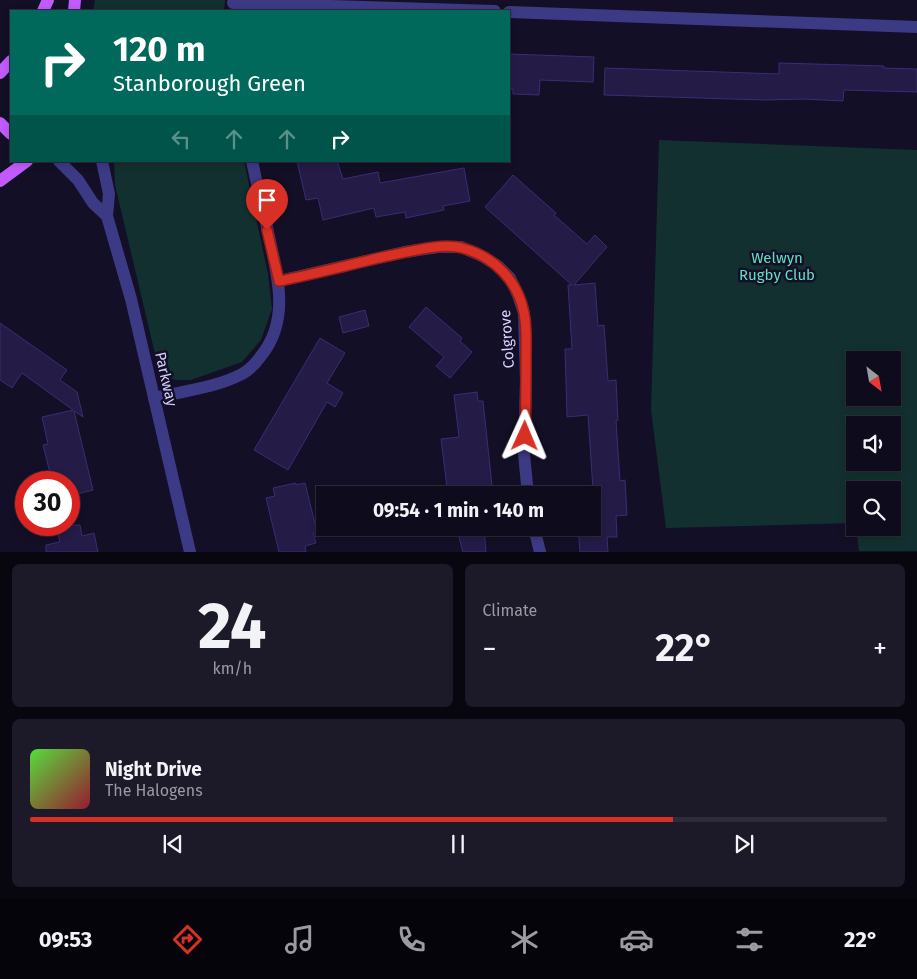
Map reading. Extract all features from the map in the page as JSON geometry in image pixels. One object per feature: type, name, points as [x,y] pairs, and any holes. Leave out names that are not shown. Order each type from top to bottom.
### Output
[{"type":"main road","points":[[0,73],[10,62]]},
{"type":"main road","points":[[0,123],[10,133]]},
{"type":"main road","points":[[0,181],[26,162]]},
{"type":"street","points":[[233,5],[451,10]]},
{"type":"street","points":[[510,12],[529,6],[917,27]]},
{"type":"street","points":[[60,162],[78,180],[93,203],[108,216]]},
{"type":"street","name":"Parkway","points":[[102,162],[109,194],[108,216],[131,299],[190,552]]},
{"type":"street","points":[[154,398],[228,380],[244,373],[256,363],[274,336],[280,303],[279,281],[252,162]]},
{"type":"street","name":"Colgrove","points":[[279,281],[405,252],[438,247],[461,247],[482,256],[498,266],[510,278],[524,313],[526,381],[524,454],[527,486]]},
{"type":"street","points":[[536,536],[540,552]]},
{"type":"green space","points":[[95,0],[225,0],[224,10],[93,10]]},
{"type":"green space","name":"Welwyn Rugby Club","points":[[659,140],[917,150],[917,551],[859,551],[857,536],[901,536],[901,481],[846,481],[846,523],[666,528],[651,410]]},
{"type":"green space","points":[[114,162],[244,162],[268,274],[272,309],[261,340],[242,362],[191,380],[175,380],[162,373],[156,358],[115,185]]},
{"type":"building","points":[[510,54],[594,57],[593,82],[540,80],[539,95],[513,94],[513,89],[510,89]]},
{"type":"building","points":[[779,63],[884,66],[884,68],[917,69],[917,92],[844,90],[843,101],[604,95],[605,68],[779,74]]},
{"type":"building","points":[[297,162],[337,162],[343,179],[378,172],[380,183],[464,168],[470,201],[443,206],[444,210],[406,218],[405,212],[376,217],[374,208],[323,220],[318,198],[306,200]]},
{"type":"building","points":[[513,175],[556,213],[554,215],[587,244],[595,235],[607,247],[574,285],[595,283],[598,326],[604,325],[608,381],[616,380],[618,420],[616,421],[620,481],[625,480],[627,515],[616,516],[617,537],[607,537],[608,552],[580,552],[579,536],[601,536],[601,486],[593,486],[588,415],[567,417],[565,349],[572,349],[568,285],[572,285],[485,207]]},
{"type":"building","points":[[426,307],[462,338],[460,341],[472,352],[450,378],[436,366],[444,357],[409,327]]},
{"type":"building","points":[[365,310],[369,326],[343,333],[339,317]]},
{"type":"building","points":[[0,323],[67,370],[60,380],[77,392],[83,417],[74,411],[93,490],[80,493],[80,471],[50,471],[43,445],[48,444],[42,417],[73,410],[22,373],[12,388],[0,380]]},
{"type":"building","points":[[320,338],[345,353],[327,383],[343,393],[335,407],[327,402],[288,470],[254,450]]},
{"type":"building","points":[[477,392],[478,401],[483,401],[492,486],[447,486],[441,439],[459,437],[454,395]]},
{"type":"building","points":[[305,483],[316,528],[316,532],[313,533],[316,543],[305,546],[306,552],[279,552],[266,498],[275,496],[273,488]]},
{"type":"building","points":[[80,525],[82,536],[94,533],[98,552],[46,552],[46,545],[60,542],[58,536],[80,536]]},
{"type":"building","points":[[459,536],[485,536],[486,552],[463,552]]},
{"type":"route","points":[[267,230],[279,281],[405,252],[438,247],[461,247],[482,256],[498,266],[510,278],[524,313],[526,340],[525,436]]}]
